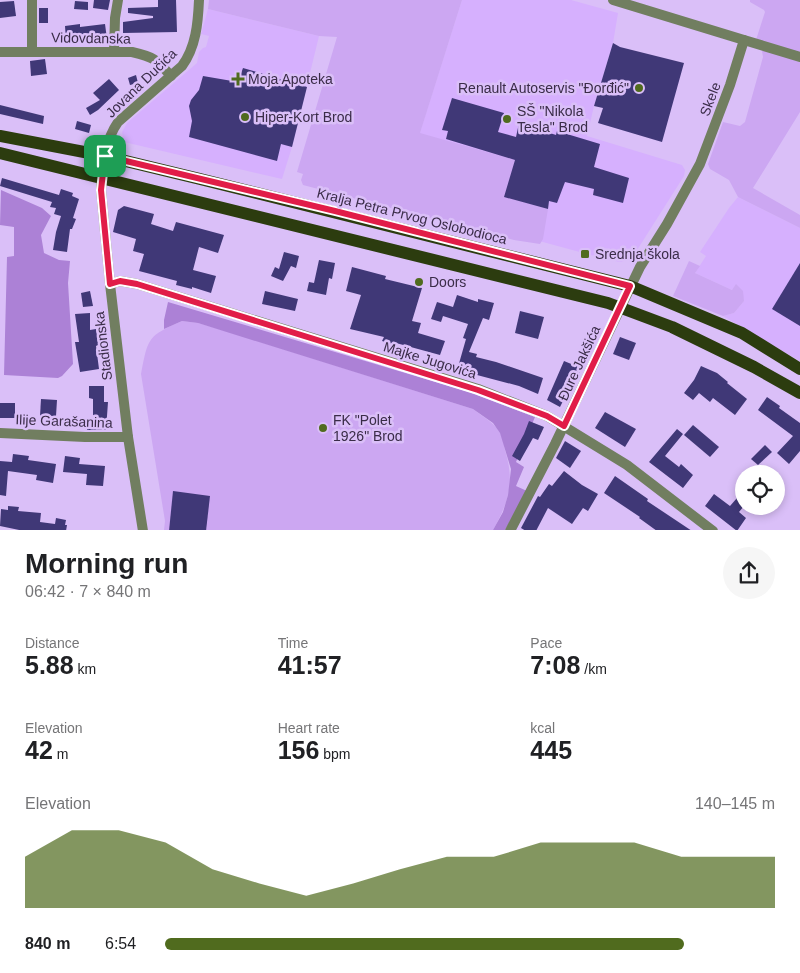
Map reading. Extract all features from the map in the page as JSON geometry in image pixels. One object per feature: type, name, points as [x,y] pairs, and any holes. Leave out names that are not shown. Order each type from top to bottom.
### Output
[{"type":"main road","name":"Kralja Petra Prvog Oslobodioca","points":[[0,136],[105,156],[335,211],[630,286],[742,333],[800,369]]},
{"type":"main road","points":[[0,153],[596,300],[672,327],[800,393]]},
{"type":"street","name":"Vidovdanska","points":[[32,0],[32,51]]},
{"type":"street","points":[[114,52],[115,18],[118,0]]},
{"type":"street","name":"Jovana Dučića","points":[[105,156],[109,138],[118,122],[182,66],[195,40],[199,0]]},
{"type":"street","points":[[613,0],[800,56]]},
{"type":"street","name":"Skele","points":[[630,286],[700,164],[730,85],[744,40]]},
{"type":"street","name":"Vidovdanska","points":[[0,52],[132,52],[149,55],[157,60],[170,76]]},
{"type":"street","name":"Stadionska","points":[[105,156],[101,190],[110,284],[128,437],[143,530]]},
{"type":"street","name":"Majke Jugovića","points":[[110,284],[120,281],[137,284],[478,390],[547,416],[627,465],[713,530]]},
{"type":"street","name":"Đure Jakšića","points":[[510,530],[564,426],[630,286]]},
{"type":"street","name":"Ilije Garašanina","points":[[0,433],[128,437]]},
{"type":"shaded area","points":[[209,0],[462,0],[420,133],[515,160],[505,197],[548,209],[543,239],[540,244],[514,240],[303,185],[301,180],[303,174],[297,172],[337,37],[319,36],[208,9]]},
{"type":"shaded area","name":"SŠ \"Nikola Tesla\" Brod","points":[[462,0],[571,0],[618,13],[613,43],[587,136],[682,165],[685,170],[684,176],[632,258],[621,262],[609,260],[400,203],[408,170]]},
{"type":"shaded area","points":[[750,0],[800,0],[800,112],[753,188],[800,215],[800,228],[738,197],[729,180],[710,169],[708,164],[723,122],[740,126],[745,122],[763,57],[761,46],[756,40],[765,12],[750,2]]},
{"type":"shaded area","points":[[208,9],[319,36],[292,147],[282,179],[124,142],[122,132],[127,123],[197,63],[199,52],[206,47],[209,36],[201,34]]},
{"type":"shaded area","points":[[1,190],[42,208],[51,216],[41,235],[44,253],[59,260],[70,261],[68,283],[73,364],[58,378],[4,375],[7,257],[14,256],[14,227],[0,225]]},
{"type":"shaded area","points":[[738,197],[800,228],[800,361],[723,316],[734,313],[744,301],[736,285],[732,290],[695,273],[706,256],[700,252]]},
{"type":"shaded area","points":[[689,261],[700,266],[695,273],[732,290],[736,284],[743,291],[744,301],[734,313],[723,316],[673,296]]},
{"type":"shaded area","points":[[168,302],[469,392],[535,417],[516,462],[524,467],[516,486],[527,491],[505,530],[493,530],[503,512],[508,495],[511,469],[500,433],[493,423],[473,409],[198,323],[182,321],[164,329]]},
{"type":"shaded area","name":"FK \"Polet 1926\" Brod","points":[[182,321],[198,323],[229,332],[473,409],[491,422],[499,431],[503,440],[510,472],[509,492],[493,530],[164,530],[165,521],[141,374],[151,339],[162,330]]},
{"type":"building","points":[[94,0],[110,0],[108,10],[93,8]]},
{"type":"building","points":[[158,0],[176,0],[177,32],[123,33],[123,22],[153,18],[153,16],[128,13],[128,8],[158,7]]},
{"type":"building","points":[[14,1],[16,16],[0,18],[0,2]]},
{"type":"building","points":[[75,1],[88,2],[88,10],[74,9]]},
{"type":"building","points":[[39,8],[48,8],[48,23],[39,23]]},
{"type":"building","points":[[80,24],[80,27],[105,24],[107,39],[91,41],[91,38],[66,41],[65,26]]},
{"type":"building","points":[[613,43],[620,47],[684,63],[662,142],[598,123],[603,108],[594,106]]},
{"type":"building","points":[[45,59],[47,74],[31,76],[30,61]]},
{"type":"building","name":"Hiper-Kort Brod","points":[[243,68],[307,87],[292,147],[281,144],[277,161],[189,137],[192,121],[189,106],[199,90],[203,76],[238,82]]},
{"type":"building","points":[[136,75],[138,83],[130,85],[128,78]]},
{"type":"building","points":[[109,79],[119,90],[90,115],[86,108],[100,100],[93,93]]},
{"type":"building","points":[[452,98],[504,113],[498,132],[516,137],[519,123],[556,135],[557,131],[600,144],[594,167],[629,178],[623,203],[593,195],[594,189],[565,182],[557,203],[549,201],[548,209],[504,197],[515,160],[446,139],[448,131],[442,130]]},
{"type":"building","points":[[0,105],[44,116],[43,124],[0,114]]},
{"type":"building","points":[[77,121],[91,125],[89,133],[75,129]]},
{"type":"building","points":[[2,178],[59,195],[61,189],[73,193],[72,196],[79,199],[73,218],[76,219],[72,229],[70,229],[67,252],[53,250],[61,216],[54,214],[56,208],[50,207],[52,202],[0,186]]},
{"type":"building","points":[[124,206],[154,214],[151,224],[173,231],[176,222],[224,235],[218,253],[199,247],[193,270],[216,276],[211,293],[192,287],[192,289],[176,285],[177,281],[139,271],[144,254],[133,251],[136,239],[113,232],[118,210]]},
{"type":"building","points":[[284,252],[299,256],[296,268],[291,266],[283,281],[271,276],[275,267],[279,269]]},
{"type":"building","points":[[319,260],[335,263],[332,279],[329,278],[326,295],[307,291],[309,282],[314,283]]},
{"type":"building","points":[[800,263],[800,326],[772,309]]},
{"type":"building","points":[[352,267],[386,276],[385,279],[422,288],[412,321],[421,323],[418,333],[445,341],[440,355],[382,341],[384,337],[350,329],[361,295],[346,291]]},
{"type":"building","points":[[90,291],[93,306],[83,307],[81,293]]},
{"type":"building","points":[[265,291],[298,299],[295,311],[262,304]]},
{"type":"building","points":[[457,295],[478,302],[478,299],[494,303],[489,320],[483,318],[469,352],[477,354],[476,357],[543,378],[538,394],[519,386],[477,375],[478,373],[458,367],[466,339],[463,338],[468,324],[443,316],[441,322],[431,319],[437,302],[453,307]]},
{"type":"building","points":[[520,311],[544,317],[538,339],[515,333]]},
{"type":"building","points":[[90,313],[90,330],[96,329],[99,369],[80,372],[75,342],[79,342],[75,314]]},
{"type":"building","points":[[620,337],[636,343],[629,360],[613,354]]},
{"type":"building","points":[[564,361],[581,368],[574,386],[571,385],[560,407],[547,400]]},
{"type":"building","points":[[701,366],[717,373],[747,399],[735,415],[713,398],[710,402],[699,393],[693,400],[684,393],[694,380]]},
{"type":"building","points":[[89,386],[104,386],[104,402],[108,402],[106,430],[87,430],[88,419],[93,420],[93,399],[89,398]]},
{"type":"building","points":[[767,397],[800,423],[800,451],[789,464],[777,453],[793,436],[758,410]]},
{"type":"building","points":[[41,399],[57,400],[56,416],[40,416]]},
{"type":"building","points":[[0,403],[15,403],[15,418],[0,418]]},
{"type":"building","points":[[605,412],[636,429],[625,447],[595,428]]},
{"type":"building","points":[[529,421],[544,427],[538,440],[533,438],[520,461],[512,456]]},
{"type":"building","points":[[693,425],[719,447],[710,457],[684,435]]},
{"type":"building","points":[[677,429],[683,434],[665,456],[679,467],[681,464],[693,475],[683,488],[649,462]]},
{"type":"building","points":[[565,441],[581,451],[570,468],[556,458]]},
{"type":"building","points":[[765,445],[772,452],[758,465],[751,459]]},
{"type":"building","points":[[13,454],[29,456],[28,460],[56,464],[53,483],[36,480],[37,475],[8,471],[6,496],[0,495],[0,461],[12,462]]},
{"type":"building","points":[[65,456],[80,458],[79,464],[105,466],[103,486],[86,485],[87,474],[63,472]]},
{"type":"building","points":[[564,471],[582,485],[598,494],[588,511],[583,508],[572,524],[548,508],[537,530],[524,530],[521,528],[538,496],[540,497],[549,484],[552,486]]},
{"type":"building","points":[[615,476],[648,499],[647,501],[690,530],[656,530],[604,493]]},
{"type":"building","points":[[173,491],[210,496],[206,530],[169,530]]},
{"type":"building","points":[[714,494],[730,506],[735,500],[735,515],[742,515],[746,518],[738,530],[705,506]]},
{"type":"building","points":[[8,506],[19,507],[18,511],[41,513],[40,522],[55,524],[56,518],[66,520],[66,530],[19,530],[0,526],[1,509],[8,510]]},
{"type":"place","name":"Moja Apoteka","points":[[238,79]]},
{"type":"place","name":"Renault Autoservis \"Đorđić\"","points":[[639,88]]},
{"type":"place","name":"Hiper-Kort Brod","points":[[245,117]]},
{"type":"place","name":"SŠ \"Nikola Tesla\" Brod","points":[[507,119]]},
{"type":"place","name":"Srednja škola","points":[[585,254]]},
{"type":"place","name":"Doors","points":[[419,282]]},
{"type":"place","name":"FK \"Polet 1926\" Brod","points":[[323,428]]},
{"type":"route","points":[[105,156],[335,211],[630,286],[564,426],[547,416],[478,390],[202,306],[137,284],[120,281],[110,284],[101,190],[105,156]]}]
